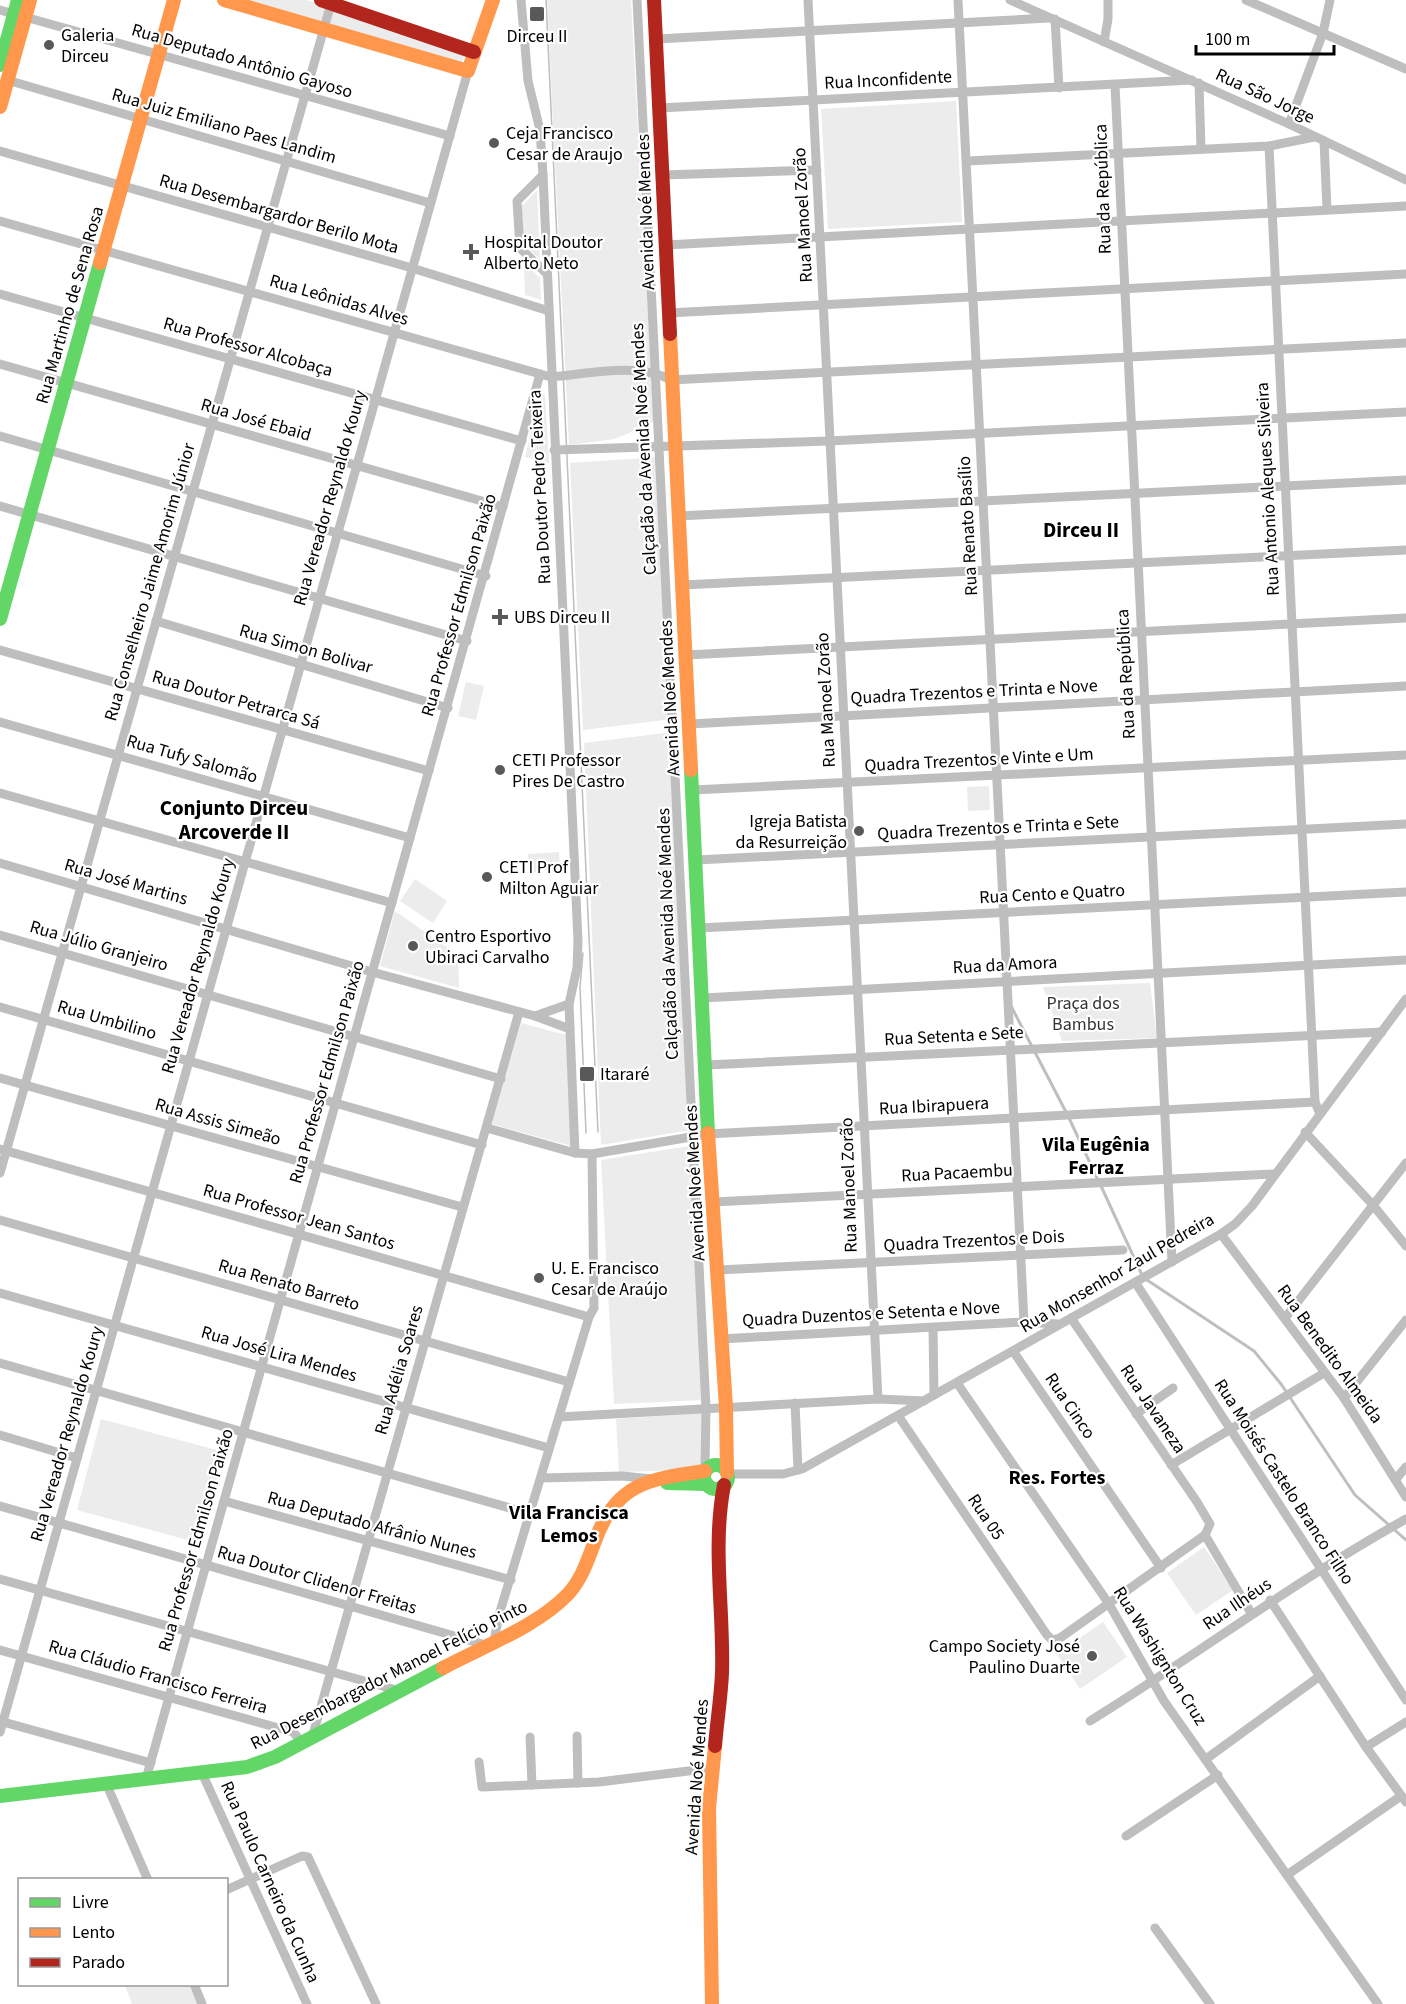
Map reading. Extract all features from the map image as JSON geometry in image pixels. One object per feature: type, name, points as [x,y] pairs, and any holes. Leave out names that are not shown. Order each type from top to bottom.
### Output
[{"type":"street","points":[[0,65],[19,10],[30,0]]},
{"type":"street","name":"Rua Martinho de Sena Rosa","points":[[0,620],[5,580],[30,515],[174,0]]},
{"type":"street","points":[[224,0],[468,71],[493,0]]},
{"type":"street","name":"Rua Doutor Pedro Teixeira","points":[[521,0],[528,81],[540,130],[543,175],[578,941],[577,968],[569,1004],[575,1153]]},
{"type":"street","name":"Calçadão da Avenida Noé Mendes","points":[[637,0],[657,372],[668,445],[693,1136],[719,1404]]},
{"type":"street","name":"Avenida Noé Mendes","points":[[654,0],[671,380],[668,445],[678,516],[707,1065],[708,1134],[721,1339],[719,1444],[709,1477],[714,1537],[719,1553]]},
{"type":"street","name":"Rua Manoel Zorão","points":[[808,0],[869,1262],[878,1399]]},
{"type":"street","name":"Rua Renato Basílio","points":[[958,0],[1024,1322]]},
{"type":"street","name":"Rua São Jorge","points":[[1010,0],[1289,124],[1406,180]]},
{"type":"street","points":[[1104,42],[1108,19],[1107,0]]},
{"type":"street","points":[[1246,0],[1406,69]]},
{"type":"street","points":[[1289,124],[1323,33],[1330,0]]},
{"type":"street","points":[[328,1],[474,52]]},
{"type":"street","name":"Rua Conselheiro Jaime Amorim Júnior","points":[[0,1173],[3,1150],[25,1085],[63,953],[324,28],[328,1]]},
{"type":"street","name":"Rua Deputado Antônio Gayoso","points":[[0,10],[19,10],[159,55],[450,136]]},
{"type":"street","points":[[0,107],[19,10]]},
{"type":"street","points":[[657,39],[1053,18],[1059,88]]},
{"type":"street","name":"Rua Vereador Reynaldo Koury","points":[[1,1725],[468,71]]},
{"type":"street","name":"Rua Juiz Emiliano Paes Landim","points":[[7,80],[430,204]]},
{"type":"street","points":[[1195,82],[1201,149]]},
{"type":"street","name":"Rua Inconfidente","points":[[660,108],[1195,82]]},
{"type":"street","name":"Rua da República","points":[[1115,85],[1126,357],[1172,1262]]},
{"type":"street","points":[[967,161],[1269,146],[1319,139],[1327,209]]},
{"type":"street","name":"Rua Antonio Aleques Silveira","points":[[1269,146],[1277,350],[1309,966]]},
{"type":"street","name":"Rua Desembargardor Berilo Mota","points":[[0,151],[412,268],[549,311]]},
{"type":"street","points":[[663,175],[817,170]]},
{"type":"street","points":[[543,175],[519,198],[517,207],[520,248],[547,274]]},
{"type":"street","points":[[666,245],[1272,211],[1406,206]]},
{"type":"street","name":"Rua Leônidas Alves","points":[[0,221],[540,375],[551,377],[630,371],[657,372],[671,380]]},
{"type":"street","points":[[668,313],[1406,274]]},
{"type":"street","name":"Rua Professor Alcobaça","points":[[0,294],[522,441]]},
{"type":"street","points":[[671,380],[1406,343]]},
{"type":"street","name":"Rua José Ebaid","points":[[0,364],[503,507]]},
{"type":"street","name":"Rua Professor Edmilson Paixão","points":[[146,1779],[372,972],[486,576],[540,375]]},
{"type":"street","points":[[554,450],[829,441],[1281,416],[1406,412]]},
{"type":"street","points":[[0,436],[338,531],[486,576]]},
{"type":"street","points":[[678,516],[1406,480]]},
{"type":"street","points":[[0,506],[467,641]]},
{"type":"street","points":[[682,585],[1406,550]]},
{"type":"street","points":[[686,655],[1406,618]]},
{"type":"street","name":"Rua Simon Bolivar","points":[[156,621],[447,708]]},
{"type":"street","name":"Rua Doutor Petrarca Sá","points":[[0,650],[429,771]]},
{"type":"street","name":"Quadra Trezentos e Trinta e Nove","points":[[690,724],[1406,686]]},
{"type":"street","name":"Rua Tufy Salomão","points":[[0,722],[410,838]]},
{"type":"street","name":"Quadra Trezentos e Vinte e Um","points":[[693,790],[1406,755]]},
{"type":"street","points":[[0,793],[392,903]]},
{"type":"street","name":"Quadra Trezentos e Trinta e Sete","points":[[697,860],[1406,824]]},
{"type":"street","name":"Rua José Martins","points":[[0,863],[372,972],[535,1016],[570,1029]]},
{"type":"street","name":"Rua Cento e Quatro","points":[[699,928],[1406,892]]},
{"type":"street","name":"Rua Júlio Granjeiro","points":[[0,935],[501,1079]]},
{"type":"street","name":"Rua da Amora","points":[[703,998],[1406,960]]},
{"type":"street","points":[[1309,966],[1315,1102],[1320,1114]]},
{"type":"street","name":"Rua Monsenhor Zaul Pedreira","points":[[726,1479],[798,1470],[898,1417],[1058,1324],[1221,1234],[1242,1217],[1406,999]]},
{"type":"street","points":[[535,1016],[569,1004]]},
{"type":"street","name":"Rua Umbilino","points":[[0,1007],[482,1145]]},
{"type":"street","name":"Rua Adélia Soares","points":[[308,1740],[331,1672],[519,1012]]},
{"type":"street","name":"Rua Setenta e Sete","points":[[707,1065],[1382,1032]]},
{"type":"street","name":"Rua Assis Simeão","points":[[0,1078],[462,1208]]},
{"type":"street","name":"Rua Ibirapuera","points":[[487,1128],[575,1153],[592,1155],[708,1134],[1315,1102]]},
{"type":"street","points":[[1305,1132],[1373,1205],[1406,1246]]},
{"type":"street","name":"Rua Professor Jean Santos","points":[[3,1150],[589,1317]]},
{"type":"street","points":[[490,1643],[589,1317],[594,1308],[592,1155]]},
{"type":"street","points":[[1285,1318],[1406,1163]]},
{"type":"street","name":"Rua Pacaembu","points":[[713,1202],[1274,1174]]},
{"type":"street","name":"Rua Renato Barreto","points":[[0,1220],[569,1382]]},
{"type":"street","name":"Rua Benedito Almeida","points":[[1221,1234],[1344,1398],[1406,1497]]},
{"type":"street","name":"Quadra Trezentos e Dois","points":[[718,1270],[1020,1257],[1123,1250]]},
{"type":"street","name":"Rua Moisés Castelo Branco Filho","points":[[1141,1278],[1231,1429],[1406,1700]]},
{"type":"street","name":"Rua José Lira Mendes","points":[[0,1293],[549,1448]]},
{"type":"street","name":"Rua Javaneza","points":[[1071,1318],[1208,1518],[1210,1525],[1205,1535]]},
{"type":"street","points":[[1344,1398],[1406,1320]]},
{"type":"street","name":"Quadra Duzentos e Setenta e Nove","points":[[721,1339],[1024,1322],[1058,1324]]},
{"type":"street","points":[[933,1328],[934,1395]]},
{"type":"street","name":"Rua Cinco","points":[[1013,1351],[1161,1568]]},
{"type":"street","points":[[0,1363],[531,1514]]},
{"type":"street","points":[[1171,1466],[1324,1373]]},
{"type":"street","name":"Rua Washignton Cruz","points":[[957,1383],[1109,1604],[1164,1701],[1378,2004]]},
{"type":"street","points":[[1136,1414],[1173,1388]]},
{"type":"street","points":[[559,1417],[719,1404],[878,1399],[924,1401]]},
{"type":"street","points":[[795,1403],[798,1470]]},
{"type":"street","name":"Avenida Noé Mendes","points":[[712,2004],[708,1846],[722,1673],[719,1553],[720,1506],[726,1479],[719,1404]]},
{"type":"street","name":"Rua 05","points":[[898,1417],[1052,1640],[1060,1638],[1109,1604]]},
{"type":"street","points":[[0,1435],[77,1458]]},
{"type":"street","points":[[541,1478],[622,1476],[651,1482],[709,1477],[721,1466],[726,1479],[717,1488],[709,1477]]},
{"type":"street","points":[[1396,1479],[1406,1467]]},
{"type":"street","name":"Rua Desembargador Manoel Felício Pinto","points":[[0,1796],[253,1765],[308,1740],[544,1614],[566,1596],[581,1575],[606,1512],[627,1493],[651,1482]]},
{"type":"street","name":"Rua Deputado Afrânio Nunes","points":[[224,1501],[511,1580]]},
{"type":"street","name":"Rua Doutor Clidenor Freitas","points":[[0,1506],[350,1606],[490,1643]]},
{"type":"street","name":"Rua Ilhéus","points":[[1090,1721],[1153,1682],[1270,1600],[1406,1519]]},
{"type":"street","points":[[1109,1604],[1205,1535],[1251,1613]]},
{"type":"street","points":[[0,1579],[400,1691]]},
{"type":"street","points":[[1270,1600],[1366,1747],[1404,1799],[1287,1875]]},
{"type":"street","name":"Rua Cláudio Francisco Ferreira","points":[[0,1650],[293,1732],[308,1740]]},
{"type":"street","points":[[1206,1759],[1320,1676]]},
{"type":"street","points":[[1366,1747],[1406,1722]]},
{"type":"street","points":[[1,1725],[151,1763]]},
{"type":"street","points":[[577,1736],[578,1783]]},
{"type":"street","points":[[530,1737],[532,1785]]},
{"type":"street","points":[[479,1762],[482,1787],[578,1783],[713,1768]]},
{"type":"street","name":"Rua Paulo Carneiro da Cunha","points":[[202,1773],[307,2004]]},
{"type":"street","points":[[1126,1836],[1218,1775]]},
{"type":"street","points":[[106,1783],[147,1878]]},
{"type":"street","points":[[228,1889],[302,1856],[307,1856],[311,1860],[376,2004]]},
{"type":"street","points":[[1155,1928],[1210,2004]]},
{"type":"street","points":[[195,1986],[202,2004]]},
{"type":"green space","points":[[237,0],[307,0],[465,53],[461,67]]},
{"type":"green space","points":[[547,0],[631,0],[654,422],[615,439],[569,445]]},
{"type":"green space","points":[[956,101],[962,222],[828,229],[821,109]]},
{"type":"green space","points":[[537,190],[540,259],[524,245],[521,207]]},
{"type":"green space","points":[[524,262],[540,278],[541,300],[525,295]]},
{"type":"green space","points":[[541,393],[545,395],[549,463],[525,457]]},
{"type":"green space","points":[[659,457],[673,719],[583,730],[570,463]]},
{"type":"green space","points":[[466,682],[484,686],[476,720],[458,716]]},
{"type":"green space","points":[[673,732],[690,1130],[601,1145],[584,743]]},
{"type":"green space","points":[[989,786],[990,810],[968,811],[967,787]]},
{"type":"green space","points":[[559,852],[560,870],[528,872],[528,854]]},
{"type":"green space","points":[[415,879],[447,901],[433,923],[400,901]]},
{"type":"green space","points":[[395,911],[458,955],[459,988],[380,966]]},
{"type":"green space","name":"Praça dos Bambus","points":[[1150,983],[1157,1038],[1062,1041],[1043,987]]},
{"type":"green space","points":[[521,1023],[566,1035],[571,1146],[492,1124]]},
{"type":"green space","points":[[689,1146],[704,1400],[614,1404],[601,1160]]},
{"type":"green space","points":[[705,1413],[704,1460],[696,1470],[619,1472],[616,1419]]},
{"type":"green space","points":[[101,1419],[224,1452],[199,1543],[77,1510]]},
{"type":"green space","points":[[1204,1547],[1233,1590],[1196,1615],[1167,1573]]},
{"type":"green space","name":"Campo Society José Paulino Duarte","points":[[1103,1622],[1127,1657],[1080,1689],[1057,1654]]},
{"type":"green space","points":[[125,1986],[189,1986],[198,2004],[132,2004]]},
{"type":"waterway","points":[[1011,1006],[1066,1112]]},
{"type":"waterway","points":[[1069,1118],[1098,1180]]},
{"type":"waterway","points":[[1101,1186],[1142,1275]]},
{"type":"waterway","points":[[1147,1280],[1254,1351],[1281,1384],[1355,1495],[1406,1540]]},
{"type":"tram line","points":[[546,0],[598,1132]]},
{"type":"tram line","points":[[583,953],[580,987],[586,1133]]},
{"type":"traffic: fast","points":[[0,65],[18,0]]},
{"type":"traffic: fast","points":[[0,619],[100,263]]},
{"type":"traffic: fast","points":[[691,770],[708,1133]]},
{"type":"traffic: fast","points":[[716,1465],[724,1469],[728,1477],[724,1485],[716,1489],[708,1485],[704,1477],[708,1469],[716,1465]]},
{"type":"traffic: fast","points":[[667,1483],[707,1484]]},
{"type":"traffic: fast","points":[[0,1796],[247,1767],[275,1757],[443,1668]]},
{"type":"traffic: slow","points":[[0,107],[30,0]]},
{"type":"traffic: slow","points":[[100,263],[174,0]]},
{"type":"traffic: slow","points":[[224,0],[468,71],[493,0]]},
{"type":"traffic: slow","points":[[670,334],[691,770]]},
{"type":"traffic: slow","points":[[708,1133],[726,1407],[727,1473]]},
{"type":"traffic: slow","points":[[443,1668],[526,1626],[556,1606],[573,1588],[581,1575],[604,1521],[613,1506],[625,1495],[652,1481],[705,1471]]},
{"type":"traffic: slow","points":[[712,2004],[709,1808],[715,1746]]},
{"type":"traffic: jam","points":[[321,0],[474,52]]},
{"type":"traffic: jam","points":[[654,0],[670,334]]},
{"type":"traffic: jam","points":[[715,1746],[722,1673],[719,1532],[724,1485]]},
{"type":"place","name":"Dirceu II","points":[[537,14]]},
{"type":"place","name":"Galeria Dirceu","points":[[49,45]]},
{"type":"place","name":"Ceja Francisco Cesar de Araujo","points":[[494,143]]},
{"type":"place","name":"Hospital Doutor Alberto Neto","points":[[471,252]]},
{"type":"place","name":"UBS Dirceu II","points":[[500,617]]},
{"type":"place","name":"CETI Professor Pires De Castro","points":[[500,770]]},
{"type":"place","name":"Igreja Batista da Resurreição","points":[[859,831]]},
{"type":"place","name":"CETI Prof Milton Aguiar","points":[[487,877]]},
{"type":"place","name":"Centro Esportivo Ubiraci Carvalho","points":[[413,946]]},
{"type":"place","name":"Itararé","points":[[587,1074]]},
{"type":"place","name":"U. E. Francisco Cesar de Araújo","points":[[539,1278]]},
{"type":"place","name":"Campo Society José Paulino Duarte","points":[[1092,1656]]},
{"type":"district","name":"Dirceu II","points":[[1081,530]]},
{"type":"district","name":"Conjunto Dirceu Arcoverde II","points":[[234,820]]},
{"type":"district","name":"Vila Eugênia Ferraz","points":[[1096,1156]]},
{"type":"district","name":"Res. Fortes","points":[[1057,1478]]},
{"type":"district","name":"Vila Francisca Lemos","points":[[569,1524]]}]
